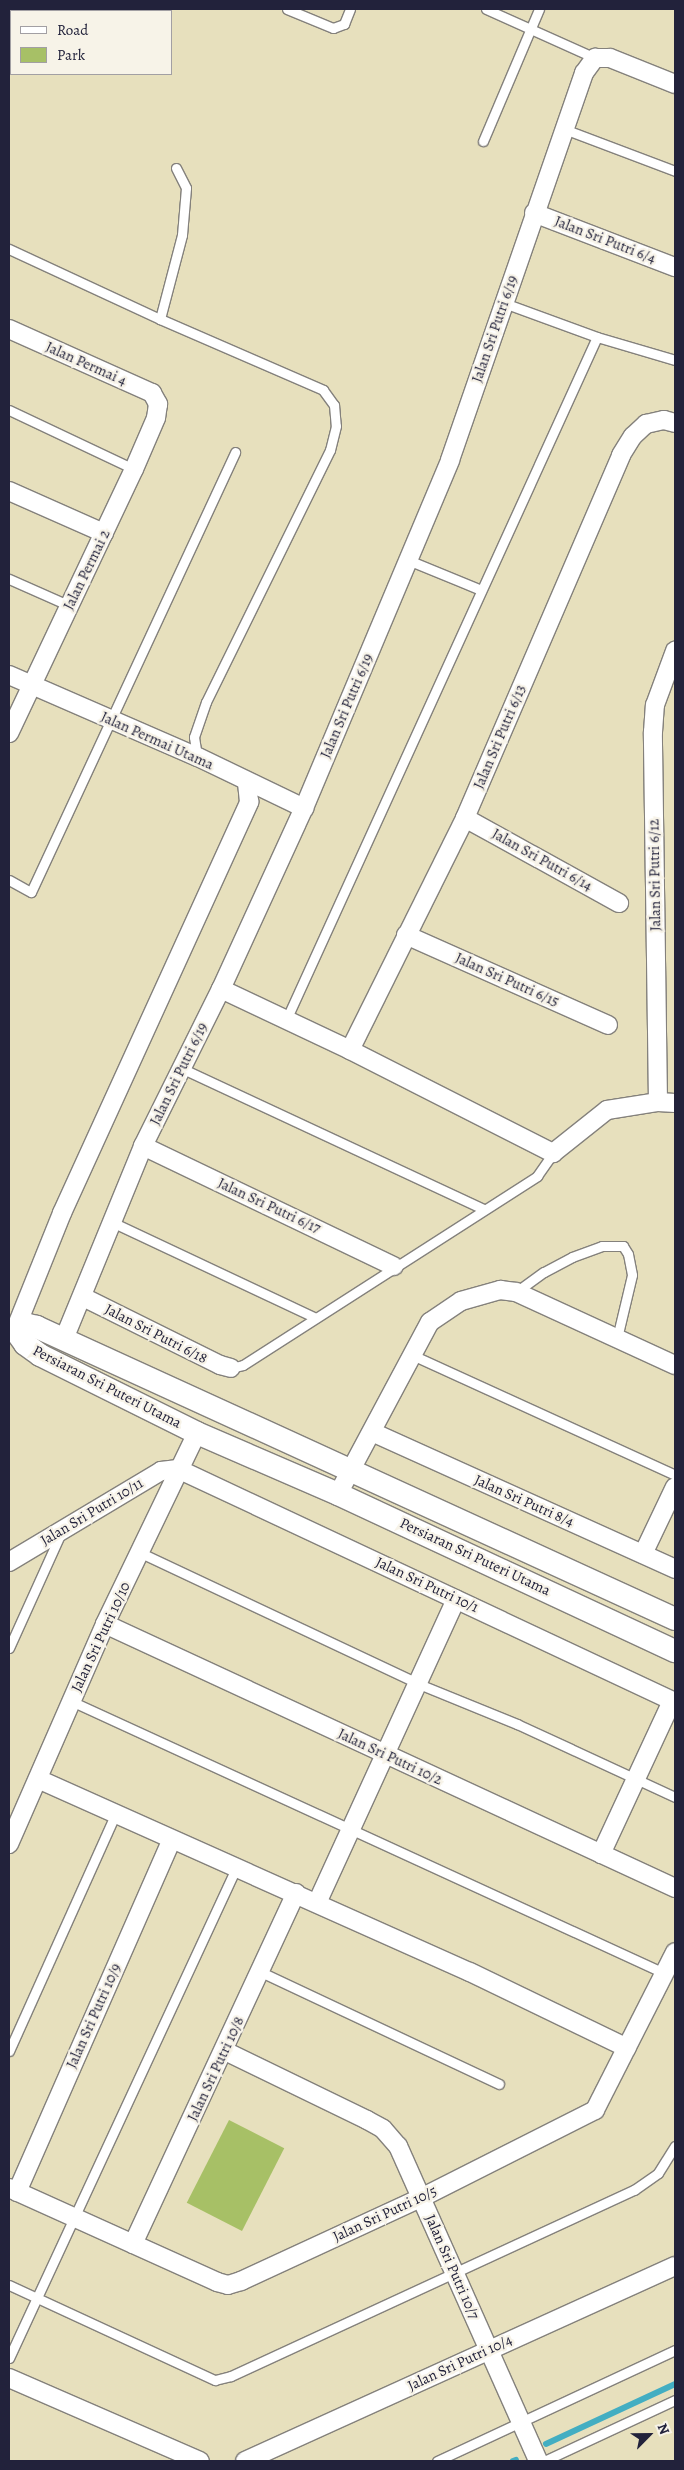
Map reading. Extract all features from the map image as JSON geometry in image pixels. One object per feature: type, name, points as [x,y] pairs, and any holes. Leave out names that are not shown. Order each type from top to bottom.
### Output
[{"type":"street","points":[[595,58],[610,58],[675,84]]},
{"type":"street","name":"Jalan Sri Putri 6/19","points":[[64,1339],[114,1223],[143,1146],[221,989],[304,808],[450,460],[564,128],[584,74],[595,58]]},
{"type":"street","name":"Jalan Sri Putri 6/4","points":[[534,213],[675,267]]},
{"type":"street","name":"Jalan Permai 4","points":[[9,329],[152,393],[158,404]]},
{"type":"street","name":"Jalan Permai 2","points":[[9,733],[134,468],[156,418],[158,404]]},
{"type":"street","name":"Jalan Sri Putri 6/13","points":[[350,1050],[465,818],[621,455],[632,436],[646,424],[664,420],[675,423]]},
{"type":"street","points":[[9,491],[104,533]]},
{"type":"street","name":"Jalan Sri Putri 6/12","points":[[666,1102],[653,732],[655,705],[675,652]]},
{"type":"street","name":"Jalan Permai Utama","points":[[9,675],[198,757],[247,783],[304,808]]},
{"type":"street","points":[[15,1330],[62,1213],[249,802],[247,783]]},
{"type":"street","name":"Jalan Sri Putri 6/14","points":[[465,818],[618,903]]},
{"type":"street","name":"Jalan Sri Putri 6/15","points":[[406,935],[608,1025]]},
{"type":"street","points":[[221,989],[350,1050],[553,1153],[607,1110],[666,1102]]},
{"type":"street","name":"Jalan Sri Putri 6/17","points":[[143,1146],[394,1266]]},
{"type":"street","points":[[338,1494],[372,1432],[410,1354],[430,1322],[453,1306],[482,1294],[500,1290],[516,1292],[675,1365]]},
{"type":"street","name":"Jalan Sri Putri 6/18","points":[[83,1297],[220,1365],[231,1368]]},
{"type":"street","name":"Persiaran Sri Puteri Utama","points":[[675,1619],[64,1339],[28,1325],[15,1330],[25,1344],[40,1355],[197,1433],[338,1494],[675,1651]]},
{"type":"street","name":"Jalan Sri Putri 8/4","points":[[372,1432],[675,1569]]},
{"type":"street","name":"Jalan Sri Putri 10/10","points":[[9,1844],[105,1624],[141,1553],[178,1469],[197,1433]]},
{"type":"street","name":"Jalan Sri Putri 10/11","points":[[9,1562],[161,1471],[178,1469]]},
{"type":"street","name":"Jalan Sri Putri 10/1","points":[[178,1469],[674,1701]]},
{"type":"street","points":[[642,1554],[675,1487]]},
{"type":"street","points":[[317,1903],[419,1684],[456,1599]]},
{"type":"street","name":"Jalan Sri Putri 10/2","points":[[105,1624],[675,1888]]},
{"type":"street","points":[[601,1854],[674,1701]]},
{"type":"street","points":[[38,1779],[171,1841],[317,1903],[628,2048]]},
{"type":"street","name":"Jalan Sri Putri 10/9","points":[[13,2190],[171,1841]]},
{"type":"street","name":"Jalan Sri Putri 10/8","points":[[133,2244],[225,2051],[296,1894]]},
{"type":"street","name":"Jalan Sri Putri 10/5","points":[[13,2190],[228,2285],[422,2198],[595,2110],[675,1952]]},
{"type":"street","name":"Jalan Sri Putri 10/7","points":[[225,2051],[383,2129],[398,2146],[538,2461]]},
{"type":"street","name":"Jalan Sri Putri 10/4","points":[[246,2461],[675,2266]]},
{"type":"street","points":[[9,2378],[200,2461]]},
{"type":"lane","points":[[288,9],[333,28],[344,24],[350,9]]},
{"type":"lane","points":[[486,9],[595,58]]},
{"type":"lane","points":[[483,141],[540,9]]},
{"type":"lane","points":[[564,128],[675,171]]},
{"type":"lane","points":[[160,319],[182,235],[186,188],[176,168]]},
{"type":"lane","points":[[9,249],[160,319],[323,390],[334,405],[336,426],[330,450],[206,702],[194,738],[198,757]]},
{"type":"lane","points":[[504,303],[597,337],[675,360]]},
{"type":"lane","points":[[286,1020],[597,337]]},
{"type":"lane","points":[[9,410],[134,468]]},
{"type":"lane","points":[[9,880],[30,892],[235,452]]},
{"type":"lane","points":[[408,560],[481,590]]},
{"type":"lane","points":[[9,579],[70,606]]},
{"type":"lane","points":[[181,1068],[483,1208]]},
{"type":"lane","points":[[231,1368],[242,1365],[483,1208],[537,1176],[553,1153]]},
{"type":"lane","points":[[114,1223],[314,1317]]},
{"type":"lane","points":[[516,1292],[544,1272],[572,1257],[602,1246],[623,1246],[628,1254],[632,1275],[617,1338]]},
{"type":"lane","points":[[410,1354],[675,1475]]},
{"type":"lane","points":[[9,1648],[62,1530]]},
{"type":"lane","points":[[141,1553],[419,1684],[517,1724],[675,1797]]},
{"type":"lane","points":[[71,1701],[664,1974]]},
{"type":"lane","points":[[9,2051],[115,1815]]},
{"type":"lane","points":[[9,2358],[76,2218],[236,1868]]},
{"type":"lane","points":[[260,1972],[499,2084]]},
{"type":"lane","points":[[9,2285],[215,2380],[231,2376],[634,2190],[658,2173],[675,2146]]},
{"type":"lane","points":[[437,2461],[521,2424],[675,2350]]},
{"type":"lane","points":[[544,2461],[675,2400]]},
{"type":"green space","points":[[229,2120],[284,2148],[242,2231],[187,2203]]},
{"type":"waterway","points":[[546,2444],[675,2384]]}]
